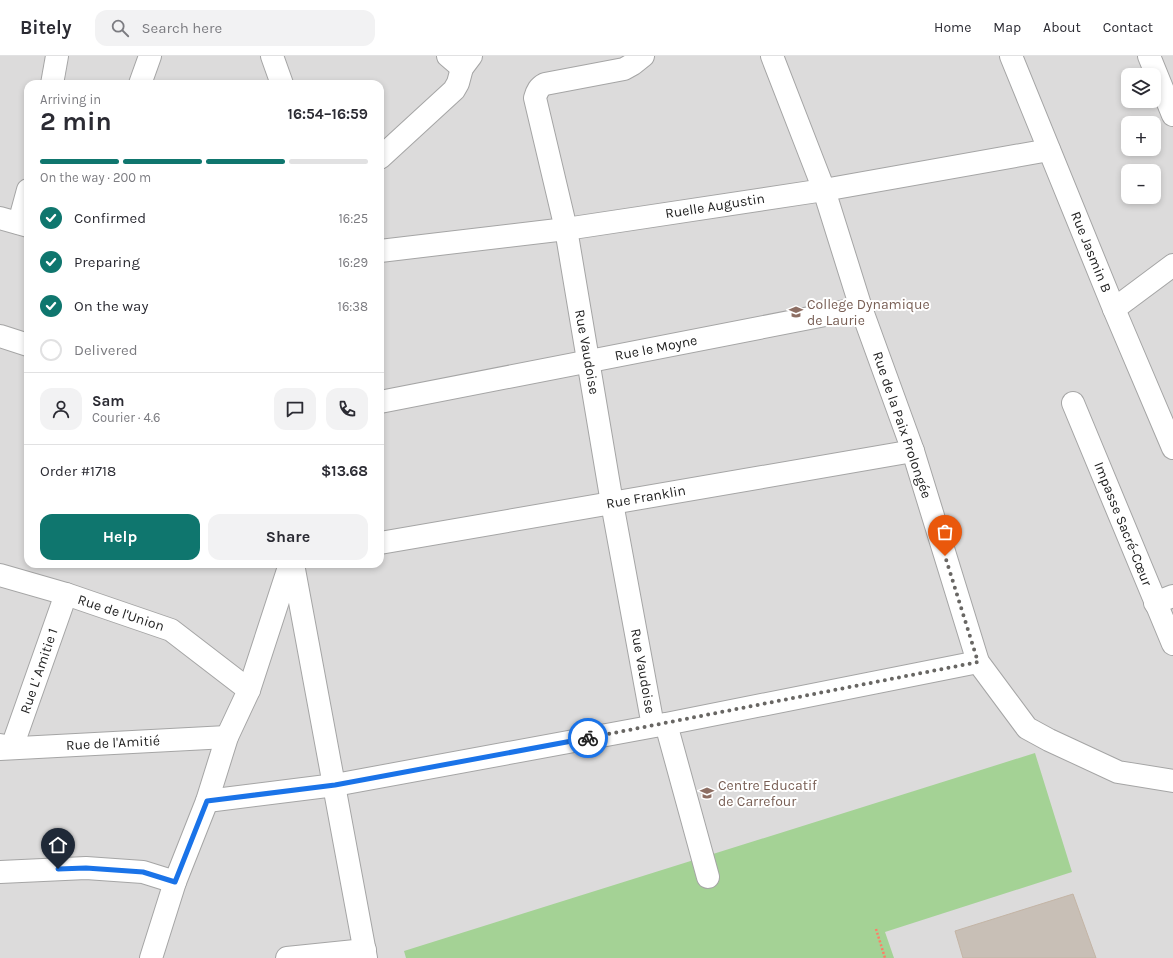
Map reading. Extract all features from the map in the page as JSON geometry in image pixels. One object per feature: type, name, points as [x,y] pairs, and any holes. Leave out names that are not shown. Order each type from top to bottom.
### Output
[{"type":"street","points":[[53,80],[57,56]]},
{"type":"street","points":[[141,80],[150,56]]},
{"type":"street","points":[[272,56],[281,80]]},
{"type":"street","name":"Rue Vaudoise","points":[[643,56],[634,64],[624,69],[546,84],[541,86],[537,91],[535,98],[566,229],[612,503],[659,725],[708,877]]},
{"type":"street","name":"Rue de la Paix Prolongée","points":[[772,56],[824,190],[861,308],[913,451],[978,662],[1027,728],[1049,740],[1118,772],[1173,781]]},
{"type":"street","name":"Rue Jasmin B","points":[[1011,56],[1114,309],[1173,448]]},
{"type":"street","points":[[1149,56],[1173,115]]},
{"type":"street","points":[[384,154],[454,90],[458,83],[460,60]]},
{"type":"street","name":"Ruelle Augustin","points":[[384,251],[566,229],[824,190],[1049,150]]},
{"type":"street","points":[[16,222],[24,201]]},
{"type":"street","points":[[1114,309],[1173,265]]},
{"type":"street","name":"Rue le Moyne","points":[[384,401],[861,308]]},
{"type":"street","points":[[0,336],[24,344]]},
{"type":"street","name":"Impasse Sacré-Cœur","points":[[1073,404],[1164,599],[1173,644]]},
{"type":"street","name":"Rue Franklin","points":[[384,542],[913,451]]},
{"type":"street","points":[[150,958],[175,882],[207,801],[227,737],[249,690],[291,568]]},
{"type":"street","points":[[287,958],[366,954],[293,568]]},
{"type":"street","name":"Rue de l'Union","points":[[0,574],[66,594],[172,630],[249,690]]},
{"type":"street","name":"Rue L' Amitie 1","points":[[4,747],[66,594]]},
{"type":"street","points":[[207,801],[335,785],[659,725],[978,662]]},
{"type":"street","name":"Rue de l'Amitié","points":[[4,747],[227,737]]},
{"type":"street","points":[[0,872],[86,868],[143,872],[175,882]]},
{"type":"path","points":[[876,929],[885,958]]},
{"type":"shaded area","points":[[0,56],[1173,56],[1173,958],[0,958]]},
{"type":"green space","points":[[1035,753],[1072,872],[885,932],[894,958],[406,958],[404,951]]},
{"type":"building","points":[[1073,894],[1096,958],[963,958],[955,931]]},
{"type":"way so far","points":[[588,738],[978,662],[945,556]]},
{"type":"place","name":"College Dynamique de Laurie","points":[[796,312]]},
{"type":"place","name":"Centre Educatif de Carrefour","points":[[707,793]]},
{"type":"route","points":[[58,869],[86,868],[143,872],[175,882],[207,801],[335,785],[588,738]]}]
